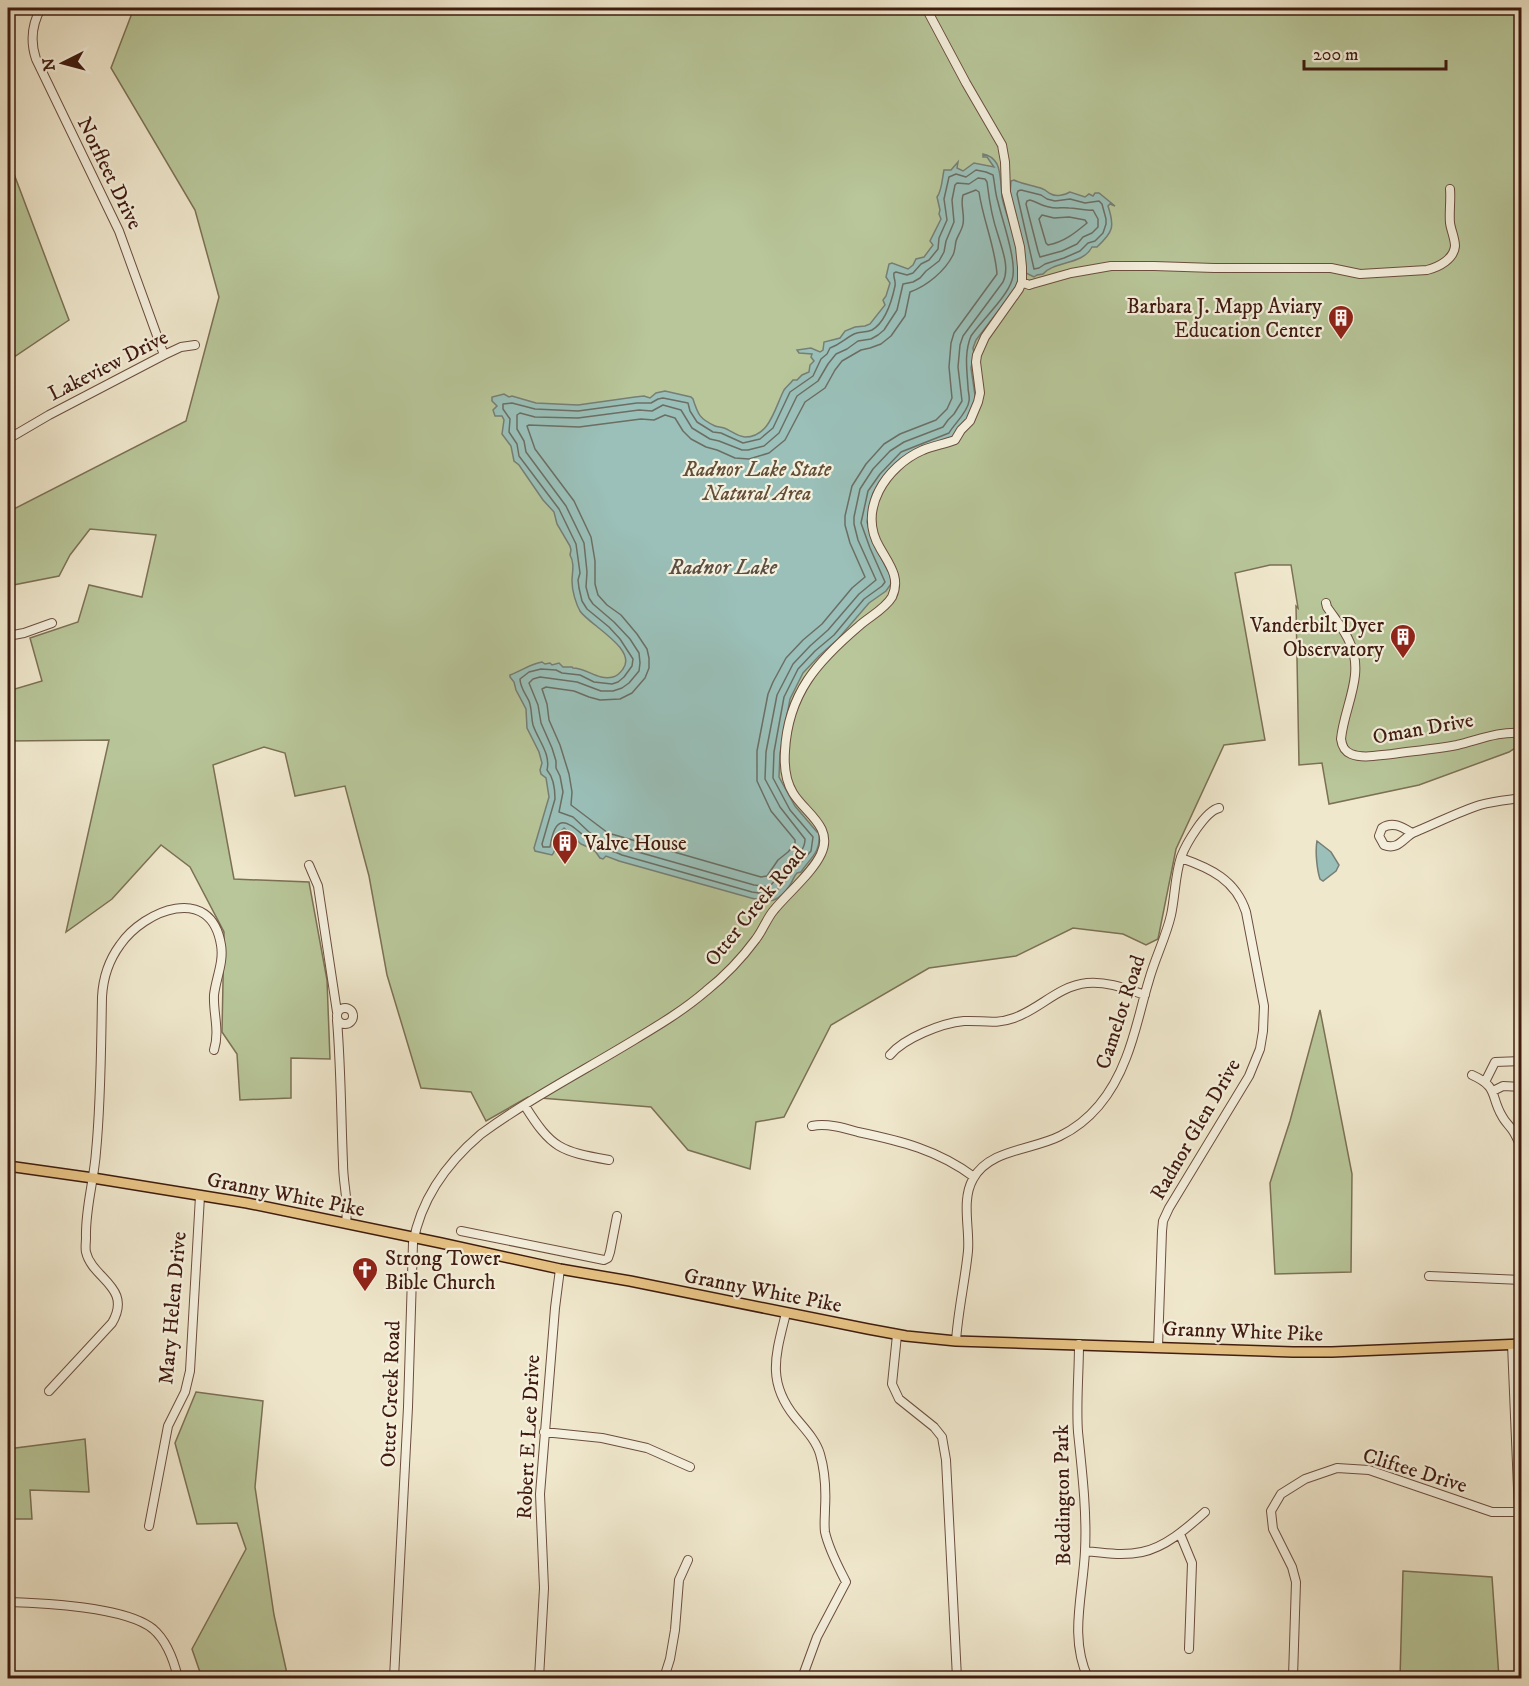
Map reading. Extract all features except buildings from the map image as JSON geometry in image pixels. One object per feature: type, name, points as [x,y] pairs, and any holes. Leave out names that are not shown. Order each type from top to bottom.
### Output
[{"type":"main road","name":"Granny White Pike","points":[[8,1166],[200,1196],[346,1223],[560,1269],[897,1335],[956,1341],[1256,1351],[1332,1352],[1517,1344]]},
{"type":"street","name":"Norfleet Drive","points":[[41,8],[34,24],[32,38],[36,59],[119,231],[164,355]]},
{"type":"street","points":[[926,8],[1002,144],[1006,192],[1020,247],[1022,282],[1029,285],[1071,273],[1111,266],[1331,268],[1360,274],[1427,270],[1447,260],[1454,250],[1450,220],[1450,189]]},
{"type":"street","name":"Otter Creek Road","points":[[394,1678],[414,1237],[417,1224],[430,1195],[455,1159],[481,1134],[668,1019],[707,991],[747,952],[773,911],[814,865],[824,845],[822,829],[793,793],[785,768],[785,748],[794,705],[804,684],[818,666],[891,599],[895,587],[894,574],[875,537],[872,524],[872,508],[877,494],[890,475],[903,462],[922,451],[955,440],[970,421],[979,397],[977,355],[985,337],[1022,282]]},
{"type":"street","name":"Lakeview Drive","points":[[8,439],[58,410],[164,355],[182,347],[195,345]]},
{"type":"street","name":"Oman Drive","points":[[1326,603],[1349,640],[1355,657],[1355,678],[1341,739],[1342,746],[1348,752],[1365,756],[1384,755],[1444,747],[1488,736],[1521,733]]},
{"type":"street","points":[[8,636],[52,624]]},
{"type":"street","points":[[1412,833],[1479,805],[1521,798]]},
{"type":"street","name":"Camelot Road","points":[[974,1178],[995,1158],[1060,1136],[1085,1120],[1111,1090],[1121,1072],[1135,1032],[1171,916],[1181,858],[1208,815],[1212,810],[1219,808]]},
{"type":"street","name":"Radnor Glen Drive","points":[[1158,1347],[1163,1221],[1252,1072],[1261,1043],[1264,1022],[1259,977],[1246,912],[1240,898],[1232,885],[1219,874],[1181,858]]},
{"type":"street","points":[[309,865],[318,886],[337,1016],[342,1084],[343,1166],[348,1202],[346,1223]]},
{"type":"street","points":[[49,1391],[112,1323],[118,1307],[111,1286],[86,1253],[86,1222],[98,1126],[102,997],[106,972],[116,951],[130,933],[151,918],[174,909],[185,907],[201,912],[212,922],[220,941],[221,961],[214,997],[217,1038],[214,1050]]},
{"type":"street","points":[[8,947],[8,962]]},
{"type":"street","points":[[890,1055],[905,1042],[950,1024],[965,1021],[997,1023],[1017,1017],[1032,1010],[1054,994],[1079,984],[1105,983],[1145,994]]},
{"type":"street","points":[[1485,1082],[1495,1062],[1521,1061]]},
{"type":"street","points":[[1472,1075],[1485,1082],[1493,1091],[1500,1113],[1515,1133],[1521,1149]]},
{"type":"street","points":[[1493,1091],[1503,1086],[1521,1086]]},
{"type":"street","points":[[525,1106],[555,1145],[575,1153],[609,1160]]},
{"type":"street","points":[[812,1126],[821,1125],[849,1130],[916,1146],[941,1156],[974,1178],[968,1198],[968,1247],[956,1341]]},
{"type":"street","name":"Mary Helen Drive","points":[[149,1526],[168,1426],[185,1392],[190,1371],[200,1196]]},
{"type":"street","points":[[460,1231],[604,1260],[610,1252],[618,1216]]},
{"type":"street","points":[[516,1259],[519,1243]]},
{"type":"street","name":"Robert E Lee Drive","points":[[539,1678],[544,1588],[540,1494],[555,1301],[560,1269]]},
{"type":"street","points":[[1430,1276],[1521,1280]]},
{"type":"street","points":[[786,1313],[775,1363],[777,1384],[787,1407],[815,1442],[820,1454],[826,1489],[825,1530],[832,1555],[846,1582],[817,1637],[802,1678]]},
{"type":"street","points":[[897,1335],[892,1384],[899,1400],[925,1419],[942,1437],[946,1460],[957,1678]]},
{"type":"street","name":"Beddington Park","points":[[1079,1344],[1078,1430],[1083,1472],[1085,1551],[1078,1615],[1078,1645],[1082,1666],[1088,1678]]},
{"type":"street","points":[[1517,1344],[1520,1515]]},
{"type":"street","points":[[544,1432],[602,1438],[647,1448],[690,1467]]},
{"type":"street","name":"Cliftee Drive","points":[[1293,1677],[1296,1582],[1292,1567],[1273,1529],[1271,1510],[1281,1494],[1305,1479],[1337,1468],[1369,1470],[1478,1509],[1520,1515]]},
{"type":"street","points":[[1085,1551],[1119,1554],[1143,1552],[1180,1534],[1205,1512]]},
{"type":"street","points":[[1180,1534],[1192,1563],[1189,1649]]},
{"type":"street","points":[[664,1678],[675,1630],[679,1580],[688,1560]]},
{"type":"street","points":[[8,1602],[56,1604],[117,1615],[144,1624],[162,1639],[174,1661],[178,1678]]},
{"type":"green space","name":"Radnor Lake State Natural Area","points":[[134,8],[1521,8],[1521,744],[1509,752],[1419,785],[1329,804],[1322,763],[1299,765],[1296,606],[1298,608],[1291,565],[1270,565],[1235,573],[1265,740],[1224,745],[1176,849],[1158,939],[1146,945],[1123,934],[1073,928],[1016,956],[929,968],[831,1025],[784,1117],[756,1122],[750,1169],[688,1150],[651,1107],[528,1097],[486,1121],[471,1092],[421,1088],[387,975],[369,876],[345,786],[295,796],[285,753],[264,747],[213,765],[234,879],[309,882],[327,980],[330,1059],[291,1058],[291,1098],[240,1100],[237,1054],[222,1032],[224,932],[190,867],[161,845],[112,899],[66,932],[109,740],[8,741],[8,691],[42,681],[30,638],[78,622],[89,585],[142,597],[156,535],[90,529],[70,555],[59,576],[8,586],[8,512],[186,421],[219,297],[195,210],[111,68]]},
{"type":"green space","points":[[8,158],[69,320],[8,361]]},
{"type":"green space","points":[[1320,1010],[1352,1174],[1351,1272],[1275,1274],[1270,1183],[1290,1121]]},
{"type":"green space","points":[[196,1392],[263,1401],[255,1487],[274,1615],[288,1678],[202,1678],[192,1649],[246,1549],[237,1523],[197,1524],[175,1443]]},
{"type":"green space","points":[[85,1439],[89,1492],[30,1490],[32,1519],[8,1519],[8,1449]]},
{"type":"green space","points":[[1403,1571],[1492,1577],[1499,1678],[1400,1678]]},
{"type":"water","name":"Radnor Lake","points":[[983,154],[993,159],[998,167],[1002,197],[1016,243],[1018,278],[1015,289],[976,340],[973,348],[971,368],[976,402],[966,423],[954,437],[920,450],[882,482],[873,493],[867,522],[875,546],[891,577],[891,584],[886,591],[869,603],[838,639],[803,673],[790,699],[780,753],[779,777],[795,806],[819,832],[818,845],[814,854],[781,896],[769,901],[751,898],[606,856],[603,859],[600,858],[595,851],[589,850],[564,828],[552,855],[535,851],[549,797],[546,778],[540,770],[542,763],[539,752],[527,728],[526,709],[510,675],[542,662],[552,665],[559,663],[563,667],[572,667],[608,678],[619,674],[626,661],[618,645],[580,611],[573,589],[570,546],[557,524],[554,512],[514,461],[511,446],[502,434],[504,420],[502,416],[495,416],[493,410],[497,406],[492,401],[492,397],[504,394],[536,403],[578,405],[644,396],[650,398],[656,393],[665,391],[691,397],[700,416],[710,423],[742,437],[753,436],[766,427],[771,420],[785,389],[793,380],[809,372],[810,365],[814,361],[812,354],[799,353],[797,350],[811,348],[820,352],[823,350],[824,342],[840,338],[845,331],[855,327],[870,324],[885,305],[883,300],[890,283],[886,277],[889,264],[908,269],[916,259],[924,257],[933,245],[930,241],[941,219],[937,197],[944,170],[951,170],[958,162],[957,168],[963,171],[974,163],[994,167],[987,157],[983,157]]},
{"type":"water","points":[[1014,180],[1055,195],[1070,192],[1085,197],[1099,193],[1115,206],[1110,204],[1108,206],[1112,224],[1109,233],[1097,247],[1092,247],[1082,257],[1034,277],[1026,273],[1025,256],[1010,194],[1011,181]]},
{"type":"water","points":[[1317,841],[1331,852],[1339,865],[1336,871],[1323,881],[1320,879],[1317,866]]},
{"type":"place","name":"Barbara J. Mapp Aviary Education Center","points":[[1341,341]]},
{"type":"place","name":"Vanderbilt Dyer Observatory","points":[[1403,660]]},
{"type":"place","name":"Valve House","points":[[565,866]]},
{"type":"place","name":"Strong Tower Bible Church","points":[[365,1293]]}]
